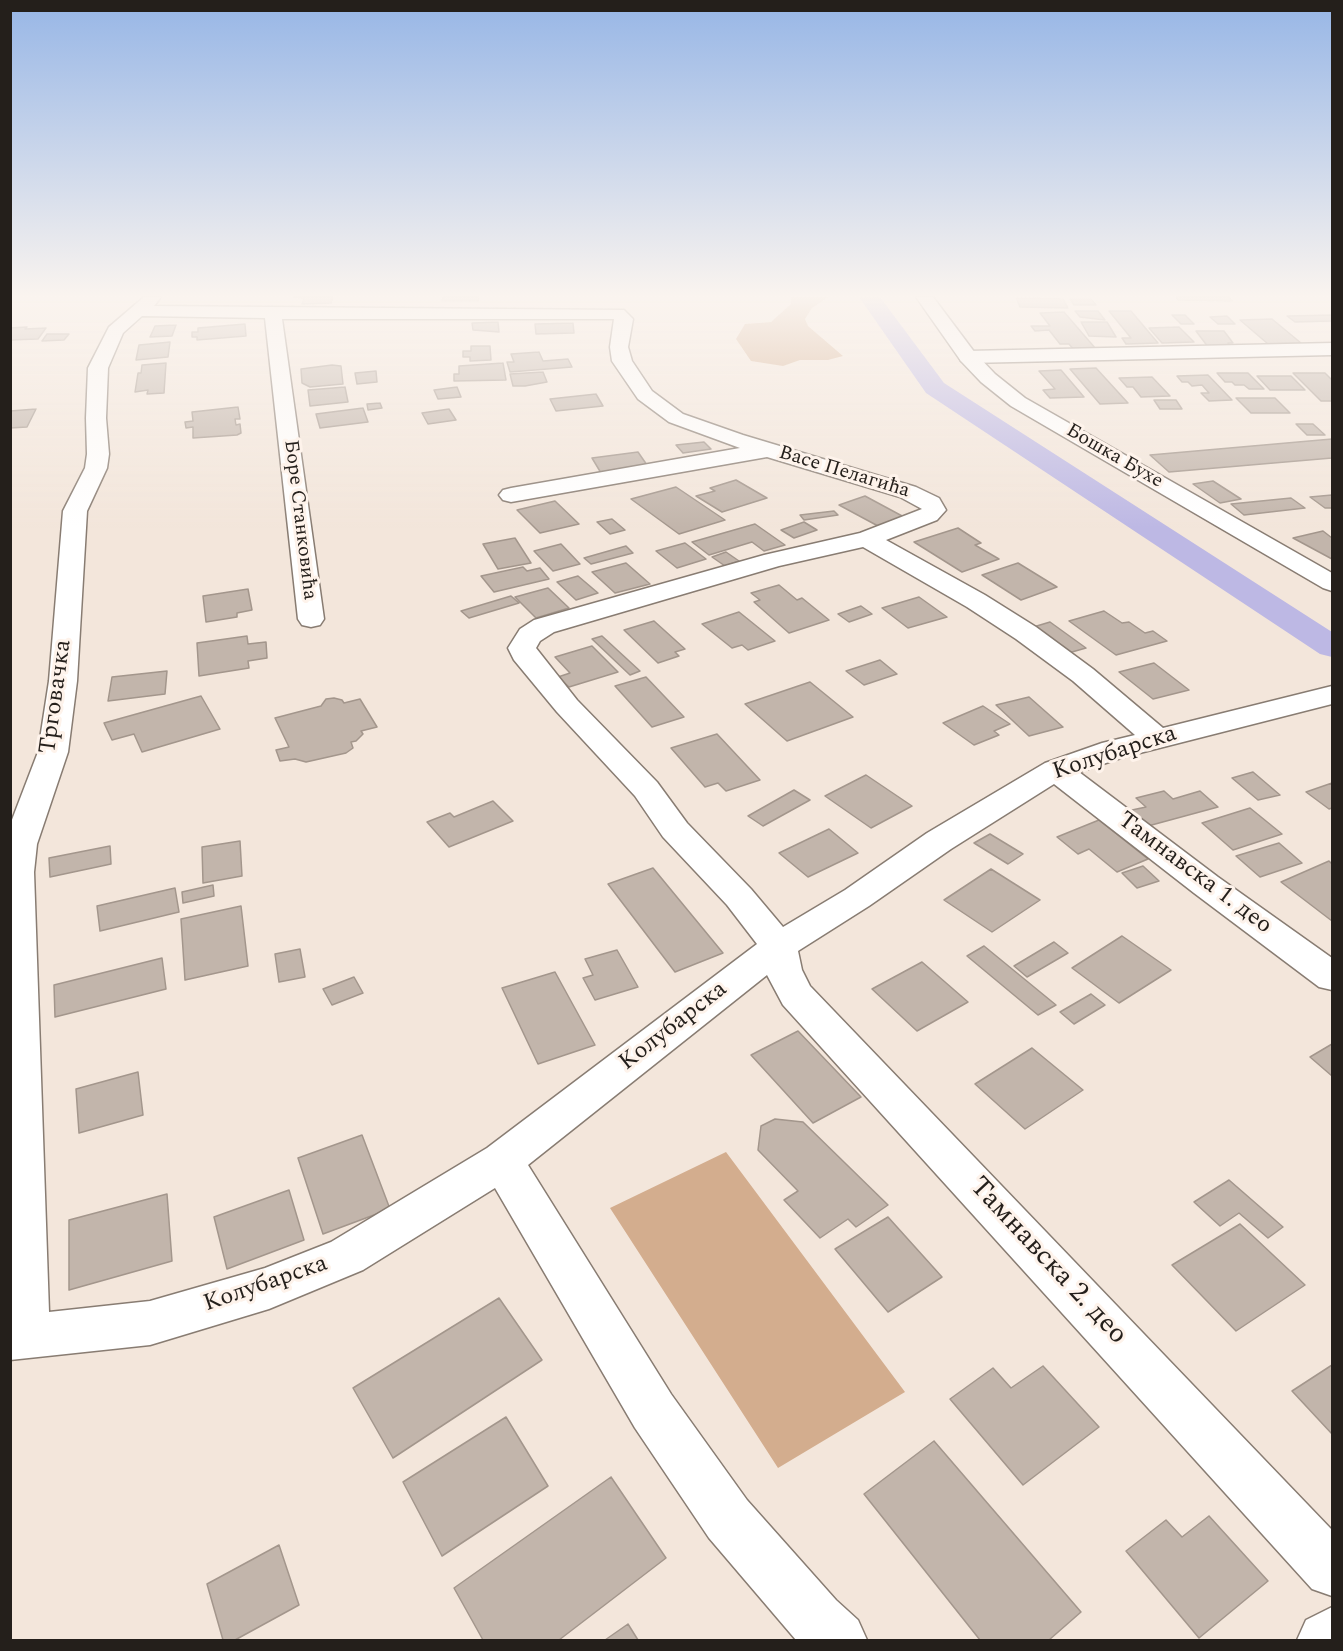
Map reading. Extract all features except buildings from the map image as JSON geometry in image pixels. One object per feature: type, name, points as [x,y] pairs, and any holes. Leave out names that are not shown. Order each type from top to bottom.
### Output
[{"type":"street","name":"Трговачка","points":[[18,1337],[21,1178],[17,873],[20,844],[53,752],[63,681],[75,511],[96,468],[98,454],[96,418],[98,374]]},
{"type":"street","name":"Боре Станковића","points":[[280,374],[311,619]]},
{"type":"street","name":"Васе Пелагића","points":[[630,374],[645,395],[676,418],[768,450],[908,492],[931,503],[934,510],[929,515],[867,539],[772,560],[544,626],[530,635],[522,648],[524,654],[567,706],[646,789],[675,830],[739,897],[779,946]]},
{"type":"street","name":"Бошка Бухе","points":[[984,374],[1018,402],[1332,583]]},
{"type":"street","points":[[511,495],[768,450]]},
{"type":"street","points":[[867,539],[976,601],[1026,633],[1083,675],[1157,739]]},
{"type":"street","name":"Колубарска","points":[[18,1337],[150,1323],[269,1288],[347,1256],[502,1161],[779,946],[857,898],[996,805],[1056,771],[1113,750],[1332,695]]},
{"type":"street","name":"Тамнавска 1. део","points":[[1056,771],[1332,977]]},
{"type":"street","name":"Тамнавска 2. део","points":[[779,946],[783,970],[796,995],[1332,1569]]},
{"type":"street","points":[[502,1161],[653,1411],[708,1490],[743,1536],[816,1620],[838,1641]]},
{"type":"street","points":[[1326,1641],[1332,1636]]},
{"type":"shaded area","points":[[726,1152],[905,1392],[778,1468],[610,1208]]},
{"type":"waterway","points":[[925,374],[935,388],[1332,647]]}]
